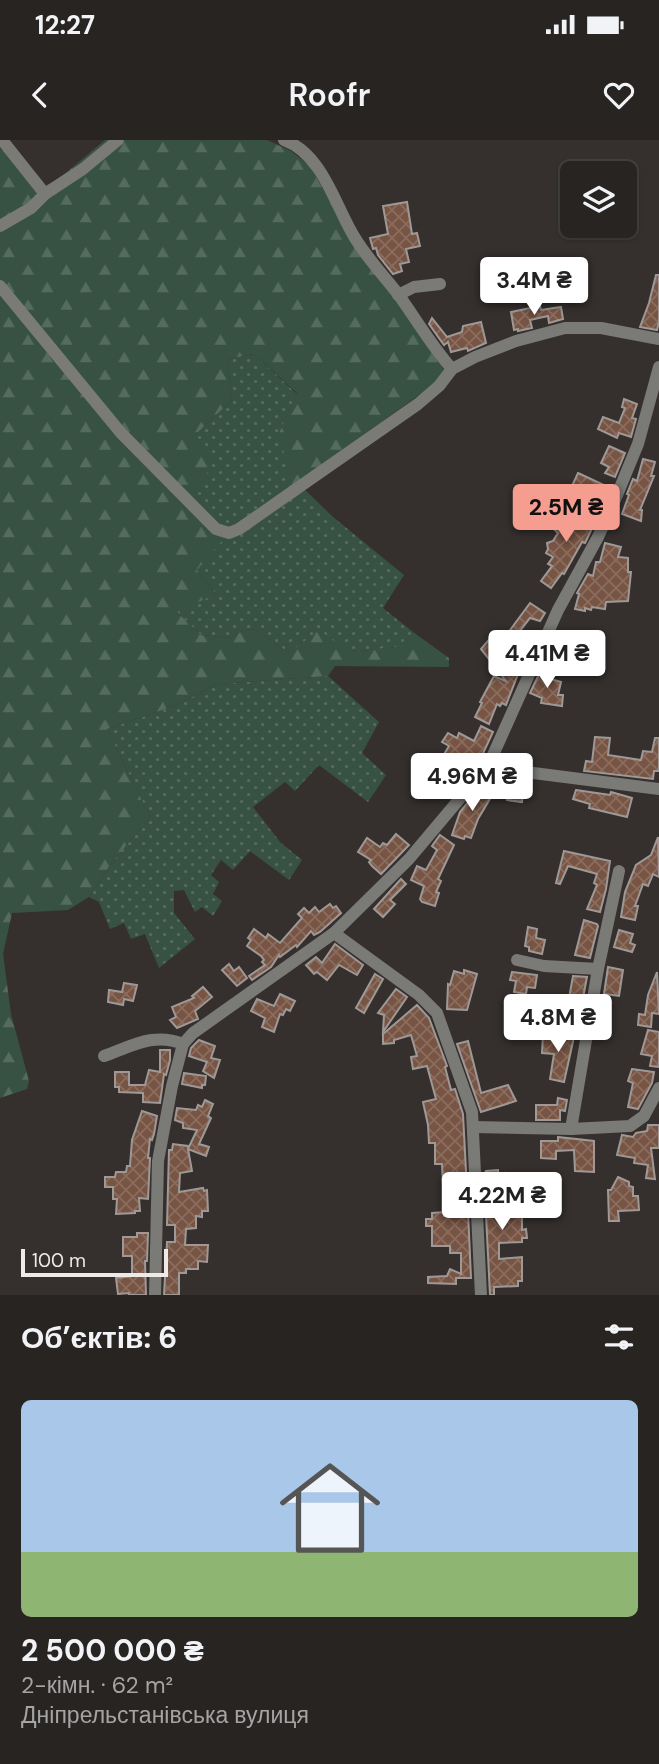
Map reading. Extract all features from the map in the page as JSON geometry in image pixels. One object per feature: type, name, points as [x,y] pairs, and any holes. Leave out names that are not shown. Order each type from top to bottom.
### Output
[{"type":"street","points":[[2,140],[45,194]]},
{"type":"street","points":[[0,226],[31,208],[45,194],[83,169],[118,140]]},
{"type":"street","points":[[284,140],[294,144],[314,163],[355,239],[398,295],[434,349],[452,369]]},
{"type":"street","points":[[398,295],[414,288],[440,284]]},
{"type":"street","points":[[0,286],[121,433],[216,529],[229,533],[239,529],[418,404],[439,386],[452,369],[475,357],[516,341],[565,328],[601,328],[659,340]]},
{"type":"street","points":[[155,1295],[158,1161],[183,1044],[193,1033],[334,933],[409,859],[489,764],[542,644],[598,537],[621,486],[638,444],[659,367]]},
{"type":"street","points":[[489,764],[510,770],[659,789]]},
{"type":"street","points":[[571,1129],[598,969],[619,871]]},
{"type":"street","points":[[334,933],[419,995],[438,1013],[472,1112],[481,1295]]},
{"type":"street","points":[[517,960],[544,966],[598,969]]},
{"type":"street","points":[[104,1056],[155,1038],[171,1039],[183,1044]]},
{"type":"street","points":[[473,1127],[571,1129],[630,1126],[644,1116],[659,1088]]},
{"type":"green space","points":[[105,140],[267,140],[291,151],[309,165],[353,240],[444,370],[433,385],[292,486],[279,433],[297,393],[254,354],[228,359],[231,401],[196,434],[212,465],[200,485],[183,501],[222,541],[197,570],[216,594],[177,612],[201,635],[230,638],[245,629],[256,630],[289,653],[319,630],[349,652],[398,647],[413,632],[449,658],[449,667],[335,666],[328,676],[216,684],[177,705],[107,729],[150,817],[110,865],[89,897],[68,910],[12,913],[3,954],[11,1014],[29,1081],[27,1089],[0,1098],[0,148],[44,187],[61,177]]},
{"type":"green space","points":[[254,354],[297,394],[279,433],[301,486],[333,517],[404,575],[383,608],[413,632],[399,647],[349,652],[289,653],[256,630],[245,629],[230,638],[201,635],[176,611],[216,594],[197,570],[182,501],[196,434],[231,401],[228,359]]},
{"type":"green space","points":[[328,676],[379,722],[362,753],[386,775],[368,802],[319,765],[295,791],[285,782],[253,807],[280,842],[302,860],[289,880],[250,851],[233,870],[221,860],[211,875],[219,882],[213,894],[222,901],[213,916],[202,907],[195,912],[184,890],[174,891],[174,913],[195,939],[159,968],[145,934],[131,939],[124,923],[110,929],[99,902],[89,897],[110,865],[150,817],[107,729],[177,705],[216,684]]},
{"type":"building","points":[[407,202],[412,234],[417,233],[420,246],[406,249],[409,262],[400,264],[402,271],[393,274],[378,255],[376,248],[373,249],[370,238],[388,234],[383,206]]},
{"type":"building","points":[[656,275],[659,275],[657,330],[640,327]]},
{"type":"building","points":[[540,306],[541,310],[561,307],[563,319],[549,323],[548,316],[530,320],[532,328],[514,330],[511,312]]},
{"type":"building","points":[[432,318],[447,337],[462,332],[463,326],[481,322],[486,343],[468,351],[467,348],[451,352],[448,342],[444,345],[429,324]]},
{"type":"building","points":[[624,399],[637,404],[632,418],[636,419],[631,437],[619,433],[617,438],[598,429],[603,417],[619,423],[625,408],[622,407]]},
{"type":"building","points":[[609,446],[625,453],[615,477],[605,473],[609,467],[601,463]]},
{"type":"building","points":[[643,459],[655,462],[651,476],[654,476],[640,510],[641,521],[622,514],[629,495],[627,494],[633,479],[637,481]]},
{"type":"building","points":[[578,473],[606,486],[597,506],[583,500],[585,496],[571,488]]},
{"type":"building","points":[[597,509],[601,510],[585,543],[582,542],[564,574],[562,573],[551,588],[541,581],[552,566],[548,564],[553,557],[546,553],[547,543],[553,541],[558,533],[544,520],[548,514],[564,528],[573,513],[589,522]]},
{"type":"building","points":[[605,543],[621,547],[618,557],[628,558],[628,572],[631,572],[628,601],[606,602],[605,609],[575,609],[579,594],[577,593],[588,574],[593,576]]},
{"type":"building","points":[[530,603],[545,613],[540,621],[530,618],[520,631],[533,638],[526,651],[511,643],[497,665],[520,669],[506,705],[497,704],[489,724],[475,717],[482,703],[480,702],[494,676],[506,681],[481,649],[493,635],[502,641]]},
{"type":"building","points":[[557,633],[570,638],[561,657],[549,652]]},
{"type":"building","points":[[542,668],[547,670],[544,677],[561,682],[558,695],[563,695],[562,706],[541,703],[542,698],[530,693]]},
{"type":"building","points":[[481,726],[493,732],[479,762],[461,783],[454,778],[459,771],[440,761],[449,746],[442,742],[448,733],[457,738],[459,733],[474,741]]},
{"type":"building","points":[[595,737],[610,738],[608,755],[641,760],[643,751],[652,752],[655,738],[659,738],[659,771],[654,771],[653,779],[584,771],[586,761],[592,762]]},
{"type":"building","points":[[510,782],[524,785],[522,802],[507,800]]},
{"type":"building","points":[[482,785],[494,792],[478,819],[471,838],[452,835],[460,812]]},
{"type":"building","points":[[576,790],[610,795],[611,792],[632,798],[627,817],[589,808],[590,804],[573,799]]},
{"type":"building","points":[[396,834],[409,845],[381,874],[369,862],[371,860],[358,852],[367,838],[380,847],[383,843],[387,845]]},
{"type":"building","points":[[440,835],[454,845],[438,879],[441,881],[436,892],[439,893],[435,906],[422,902],[420,899],[424,886],[411,880],[417,866],[426,870],[437,850],[432,846]]},
{"type":"building","points":[[658,837],[659,877],[653,874],[648,886],[643,884],[635,906],[638,906],[635,920],[621,917],[625,892],[636,865],[651,855]]},
{"type":"building","points":[[564,851],[610,861],[600,912],[587,909],[597,885],[594,883],[597,874],[568,866],[560,884],[556,883]]},
{"type":"building","points":[[401,879],[406,884],[390,900],[395,904],[383,917],[374,909]]},
{"type":"building","points":[[330,904],[333,908],[336,906],[341,913],[320,932],[314,935],[311,931],[297,947],[296,945],[280,957],[279,955],[271,967],[252,980],[249,976],[265,965],[261,956],[247,946],[251,940],[248,938],[254,929],[266,938],[268,934],[280,943],[302,918],[298,914],[304,908],[309,913],[315,907],[319,912]]},
{"type":"building","points":[[584,920],[598,926],[590,958],[575,955]]},
{"type":"building","points":[[528,927],[537,929],[536,938],[545,940],[542,954],[529,951],[529,947],[525,946]]},
{"type":"building","points":[[619,930],[633,934],[630,943],[635,945],[632,952],[614,947]]},
{"type":"building","points":[[335,944],[363,965],[357,975],[339,965],[327,980],[317,972],[314,974],[306,965],[316,957],[322,963]]},
{"type":"building","points":[[229,964],[234,971],[239,967],[247,978],[237,986],[222,970]]},
{"type":"building","points":[[608,967],[623,970],[619,996],[604,994]]},
{"type":"building","points":[[464,970],[477,974],[467,1010],[447,1009],[448,984],[450,985],[454,971],[464,974]]},
{"type":"building","points":[[512,972],[537,975],[535,988],[527,987],[526,994],[514,992],[516,981],[510,980]]},
{"type":"building","points":[[657,972],[659,1014],[652,1013],[651,1027],[638,1025],[639,1014],[645,1015],[648,995]]},
{"type":"building","points":[[375,974],[383,979],[364,1013],[356,1008]]},
{"type":"building","points":[[573,976],[587,977],[579,1019],[562,1016],[564,1008],[567,1009]]},
{"type":"building","points":[[124,983],[137,985],[133,1001],[124,999],[123,1005],[108,1002],[109,990],[122,992]]},
{"type":"building","points":[[203,987],[212,997],[195,1011],[198,1019],[177,1028],[170,1020],[176,1017],[172,1007],[194,998],[192,996]]},
{"type":"building","points":[[396,989],[407,997],[383,1032],[384,1015],[378,1013]]},
{"type":"building","points":[[280,994],[295,1001],[290,1011],[286,1009],[283,1015],[280,1014],[274,1032],[262,1027],[265,1018],[251,1011],[257,999],[274,1006]]},
{"type":"building","points":[[417,1005],[429,1018],[447,1066],[445,1067],[451,1090],[455,1089],[463,1114],[467,1190],[448,1191],[448,1186],[443,1186],[442,1164],[435,1164],[435,1143],[429,1143],[423,1102],[436,1099],[427,1066],[413,1069],[411,1057],[417,1056],[411,1035],[394,1040],[394,1043],[383,1044],[383,1034]]},
{"type":"building","points":[[648,1030],[659,1032],[659,1067],[650,1066],[652,1056],[641,1054]]},
{"type":"building","points":[[543,1035],[574,1037],[564,1082],[550,1079],[554,1054],[542,1053]]},
{"type":"building","points":[[199,1040],[215,1046],[211,1058],[220,1060],[214,1078],[203,1071],[207,1062],[189,1056],[191,1048]]},
{"type":"building","points":[[468,1041],[481,1093],[508,1085],[516,1101],[481,1112],[457,1044]]},
{"type":"building","points":[[160,1050],[170,1050],[170,1060],[166,1075],[164,1074],[160,1103],[143,1102],[143,1093],[119,1092],[119,1087],[115,1087],[115,1072],[129,1072],[129,1085],[145,1085],[149,1070],[160,1072]]},
{"type":"building","points":[[632,1069],[654,1072],[652,1083],[638,1109],[628,1107],[633,1083],[628,1081]]},
{"type":"building","points":[[184,1073],[206,1076],[205,1085],[202,1085],[202,1088],[182,1084]]},
{"type":"building","points":[[558,1098],[567,1100],[565,1111],[560,1110],[560,1120],[536,1120],[536,1105],[557,1105]]},
{"type":"building","points":[[205,1100],[213,1104],[208,1116],[211,1118],[199,1144],[209,1147],[206,1156],[188,1149],[197,1130],[183,1128],[183,1123],[175,1120],[177,1108],[196,1110],[198,1105],[202,1107]]},
{"type":"building","points":[[142,1111],[157,1116],[154,1134],[152,1140],[150,1139],[148,1199],[139,1198],[140,1211],[116,1214],[117,1199],[113,1199],[113,1187],[105,1187],[105,1177],[115,1177],[116,1172],[126,1172],[127,1166],[130,1166],[132,1140]]},
{"type":"building","points":[[648,1125],[659,1125],[659,1148],[651,1148],[655,1179],[646,1178],[648,1165],[634,1163],[635,1158],[617,1155],[622,1135],[633,1137],[636,1133],[647,1131]]},
{"type":"building","points":[[558,1137],[594,1141],[594,1172],[575,1171],[574,1150],[556,1151],[556,1159],[541,1158],[541,1141],[558,1141]]},
{"type":"building","points":[[173,1144],[188,1146],[192,1171],[180,1173],[179,1192],[203,1188],[204,1191],[207,1190],[208,1211],[202,1211],[202,1217],[196,1216],[196,1228],[186,1229],[185,1245],[208,1245],[207,1262],[198,1261],[198,1269],[186,1269],[186,1273],[179,1273],[179,1295],[164,1295],[167,1242],[175,1242],[175,1225],[167,1225],[169,1150],[172,1150]]},
{"type":"building","points":[[498,1170],[498,1174],[504,1173],[505,1192],[513,1192],[516,1215],[522,1214],[522,1230],[526,1229],[527,1238],[522,1238],[522,1242],[499,1243],[499,1259],[522,1257],[522,1281],[518,1281],[518,1286],[494,1287],[494,1295],[490,1295],[484,1175],[486,1171]]},
{"type":"building","points":[[618,1177],[633,1187],[633,1196],[638,1196],[639,1210],[618,1211],[619,1221],[609,1221],[608,1190],[611,1190]]},
{"type":"building","points":[[462,1211],[468,1211],[471,1278],[456,1278],[456,1284],[428,1283],[428,1277],[447,1276],[450,1269],[461,1274],[461,1253],[450,1253],[450,1246],[432,1246],[432,1226],[426,1226],[426,1219],[432,1219],[432,1213],[444,1212],[444,1216],[462,1215]]},
{"type":"building","points":[[137,1233],[148,1233],[146,1295],[118,1294],[116,1278],[132,1276],[132,1256],[123,1256],[123,1237],[137,1237]]}]
